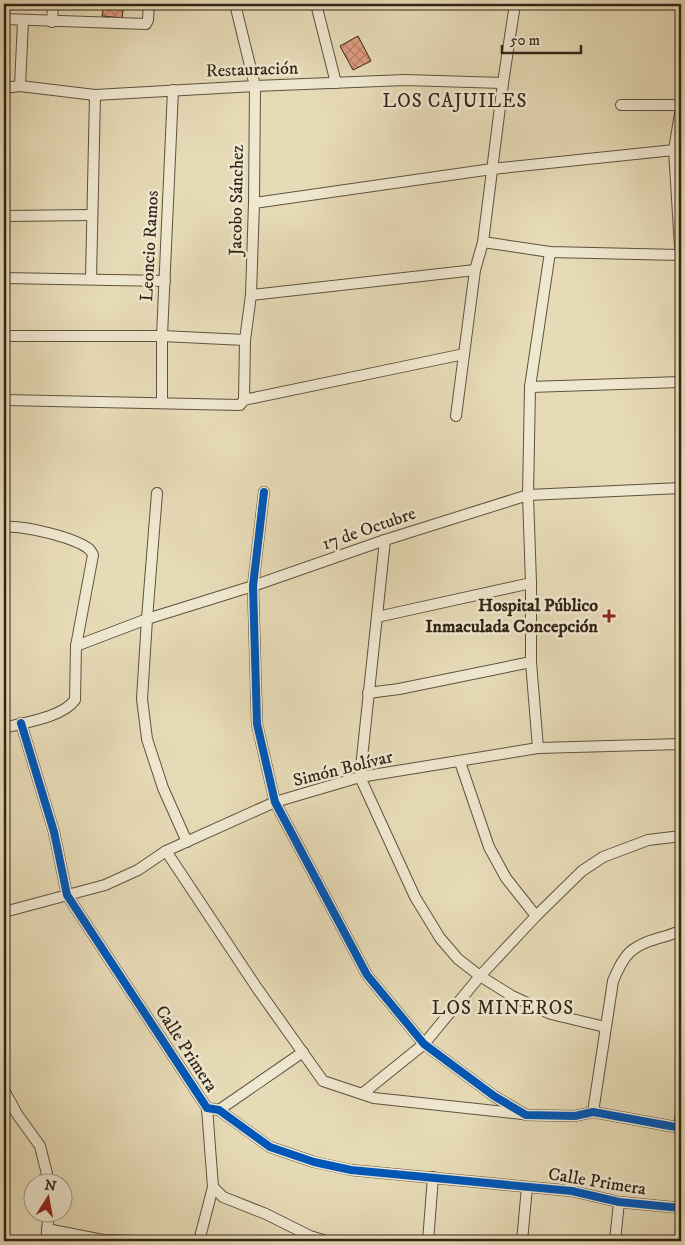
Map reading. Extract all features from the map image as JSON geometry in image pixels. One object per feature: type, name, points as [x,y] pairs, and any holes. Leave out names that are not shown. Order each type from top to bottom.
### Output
[{"type":"street","points":[[52,22],[53,4]]},
{"type":"street","points":[[4,19],[146,24],[149,4]]},
{"type":"street","name":"Jacobo Sánchez","points":[[235,4],[255,86],[251,295],[245,340],[244,400]]},
{"type":"street","points":[[316,4],[336,83]]},
{"type":"street","points":[[456,416],[475,270],[483,242],[503,83],[516,4]]},
{"type":"street","points":[[20,86],[23,21]]},
{"type":"street","name":"Restauración","points":[[4,88],[20,86],[95,95],[405,80],[503,83]]},
{"type":"street","name":"Leoncio Ramos","points":[[162,403],[162,336],[173,90]]},
{"type":"street","points":[[90,279],[95,95]]},
{"type":"street","points":[[483,242],[550,252],[681,259],[674,150],[681,106],[621,105]]},
{"type":"street","points":[[254,203],[492,169],[674,150]]},
{"type":"street","points":[[4,216],[92,215]]},
{"type":"street","points":[[538,748],[531,662],[528,495],[530,387],[550,252]]},
{"type":"street","points":[[251,295],[475,270]]},
{"type":"street","points":[[4,278],[165,281]]},
{"type":"street","points":[[4,336],[162,336],[245,340]]},
{"type":"street","points":[[4,400],[240,405],[244,400],[464,354]]},
{"type":"street","points":[[530,387],[681,382]]},
{"type":"street","name":"17 de Octubre","points":[[76,646],[147,619],[528,495],[681,488]]},
{"type":"street","points":[[264,492],[252,586],[257,724],[275,802],[367,975],[424,1044],[494,1096],[526,1114]]},
{"type":"street","points":[[157,493],[142,699],[147,739],[164,788],[187,842]]},
{"type":"street","points":[[4,527],[13,526],[63,537],[89,549],[94,555],[76,646],[75,700],[70,707],[56,714],[4,728]]},
{"type":"street","points":[[385,540],[360,777],[415,896],[440,938],[458,959],[480,976],[512,996],[551,1014],[605,1027]]},
{"type":"street","points":[[377,617],[531,583]]},
{"type":"street","points":[[368,693],[399,689],[531,662]]},
{"type":"street","name":"Calle Primera","points":[[21,723],[54,832],[67,894],[207,1108],[218,1110],[270,1147],[314,1162],[351,1170],[572,1191],[619,1202],[681,1208]]},
{"type":"street","name":"Simón Bolívar","points":[[4,912],[105,884],[138,870],[166,851],[275,802],[360,777],[538,748],[681,744]]},
{"type":"street","points":[[460,762],[489,847],[506,878],[536,916]]},
{"type":"street","points":[[362,1094],[424,1044],[480,976],[536,916],[582,871],[603,857],[648,840],[681,836]]},
{"type":"street","points":[[166,851],[257,988],[323,1081],[374,1098],[526,1114],[575,1116],[592,1112],[680,1128],[681,1113]]},
{"type":"street","points":[[592,1112],[613,981],[621,961],[631,949],[647,941],[681,930]]},
{"type":"street","points":[[218,1110],[303,1052]]},
{"type":"street","points":[[4,1090],[17,1114],[40,1146],[47,1172]]},
{"type":"street","points":[[200,1241],[213,1187],[207,1108]]},
{"type":"street","points":[[428,1241],[434,1177]]},
{"type":"street","points":[[213,1187],[223,1197],[266,1214],[310,1236],[326,1241]]},
{"type":"street","points":[[522,1241],[527,1187]]},
{"type":"street","points":[[4,1189],[4,1197]]},
{"type":"street","points":[[615,1241],[619,1202]]},
{"type":"street","points":[[46,1241],[48,1222]]},
{"type":"street","points":[[47,1229],[102,1240],[137,1241]]},
{"type":"building","points":[[104,4],[124,4],[122,18],[102,16]]},
{"type":"building","points":[[358,36],[371,61],[353,70],[340,46]]},
{"type":"cycle path","points":[[264,492],[253,586],[257,724],[275,802],[367,975],[424,1044],[494,1096],[526,1115],[575,1116],[593,1112],[681,1128]]},
{"type":"cycle path","points":[[21,723],[54,832],[67,895],[207,1108],[219,1110],[270,1147],[314,1162],[351,1170],[572,1191],[619,1202],[681,1208]]},
{"type":"place","name":"Hospital Público Inmaculada Concepción","points":[[609,616]]},
{"type":"district","name":"LOS CAJUILES","points":[[455,101]]},
{"type":"district","name":"LOS MINEROS","points":[[503,1008]]}]
